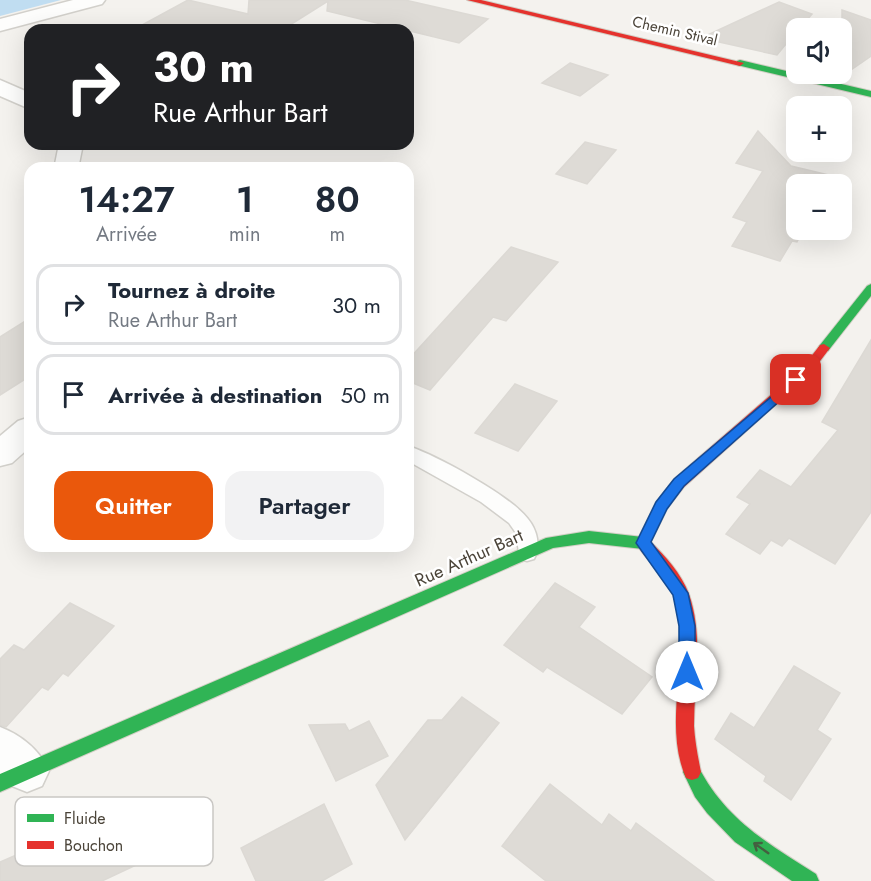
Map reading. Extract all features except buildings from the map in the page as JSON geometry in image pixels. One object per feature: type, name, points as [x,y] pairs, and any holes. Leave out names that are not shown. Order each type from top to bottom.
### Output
[{"type":"street","points":[[0,25],[94,0]]},
{"type":"street","name":"Chemin Stival","points":[[471,0],[871,94]]},
{"type":"street","points":[[0,87],[24,99]]},
{"type":"street","points":[[809,881],[719,817],[700,791],[691,767],[686,741],[687,626],[685,606],[674,582],[643,543],[661,506],[679,483],[807,370],[871,288]]},
{"type":"street","points":[[0,454],[24,434]]},
{"type":"street","name":"Rue Arthur Bart","points":[[9,767],[567,538],[589,537],[643,543]]},
{"type":"lane","points":[[414,456],[455,477],[511,514],[522,524],[528,538],[526,553]]},
{"type":"water","points":[[0,0],[61,0],[0,16]]},
{"type":"traffic: fast","points":[[740,63],[871,94]]},
{"type":"traffic: fast","points":[[824,348],[871,288]]},
{"type":"traffic: fast","points":[[0,783],[551,542],[589,537],[643,543]]},
{"type":"traffic: fast","points":[[692,772],[701,791],[727,822],[758,847],[809,881]]},
{"type":"traffic: jam","points":[[471,0],[740,63]]},
{"type":"traffic: jam","points":[[643,543],[661,506],[679,483],[807,370],[824,348]]},
{"type":"traffic: jam","points":[[643,543],[674,580],[681,594],[687,616],[689,661],[686,728],[687,750],[692,772]]},
{"type":"route","points":[[687,672],[687,626],[681,593],[661,563],[643,543],[661,506],[679,483],[796,380]]}]
